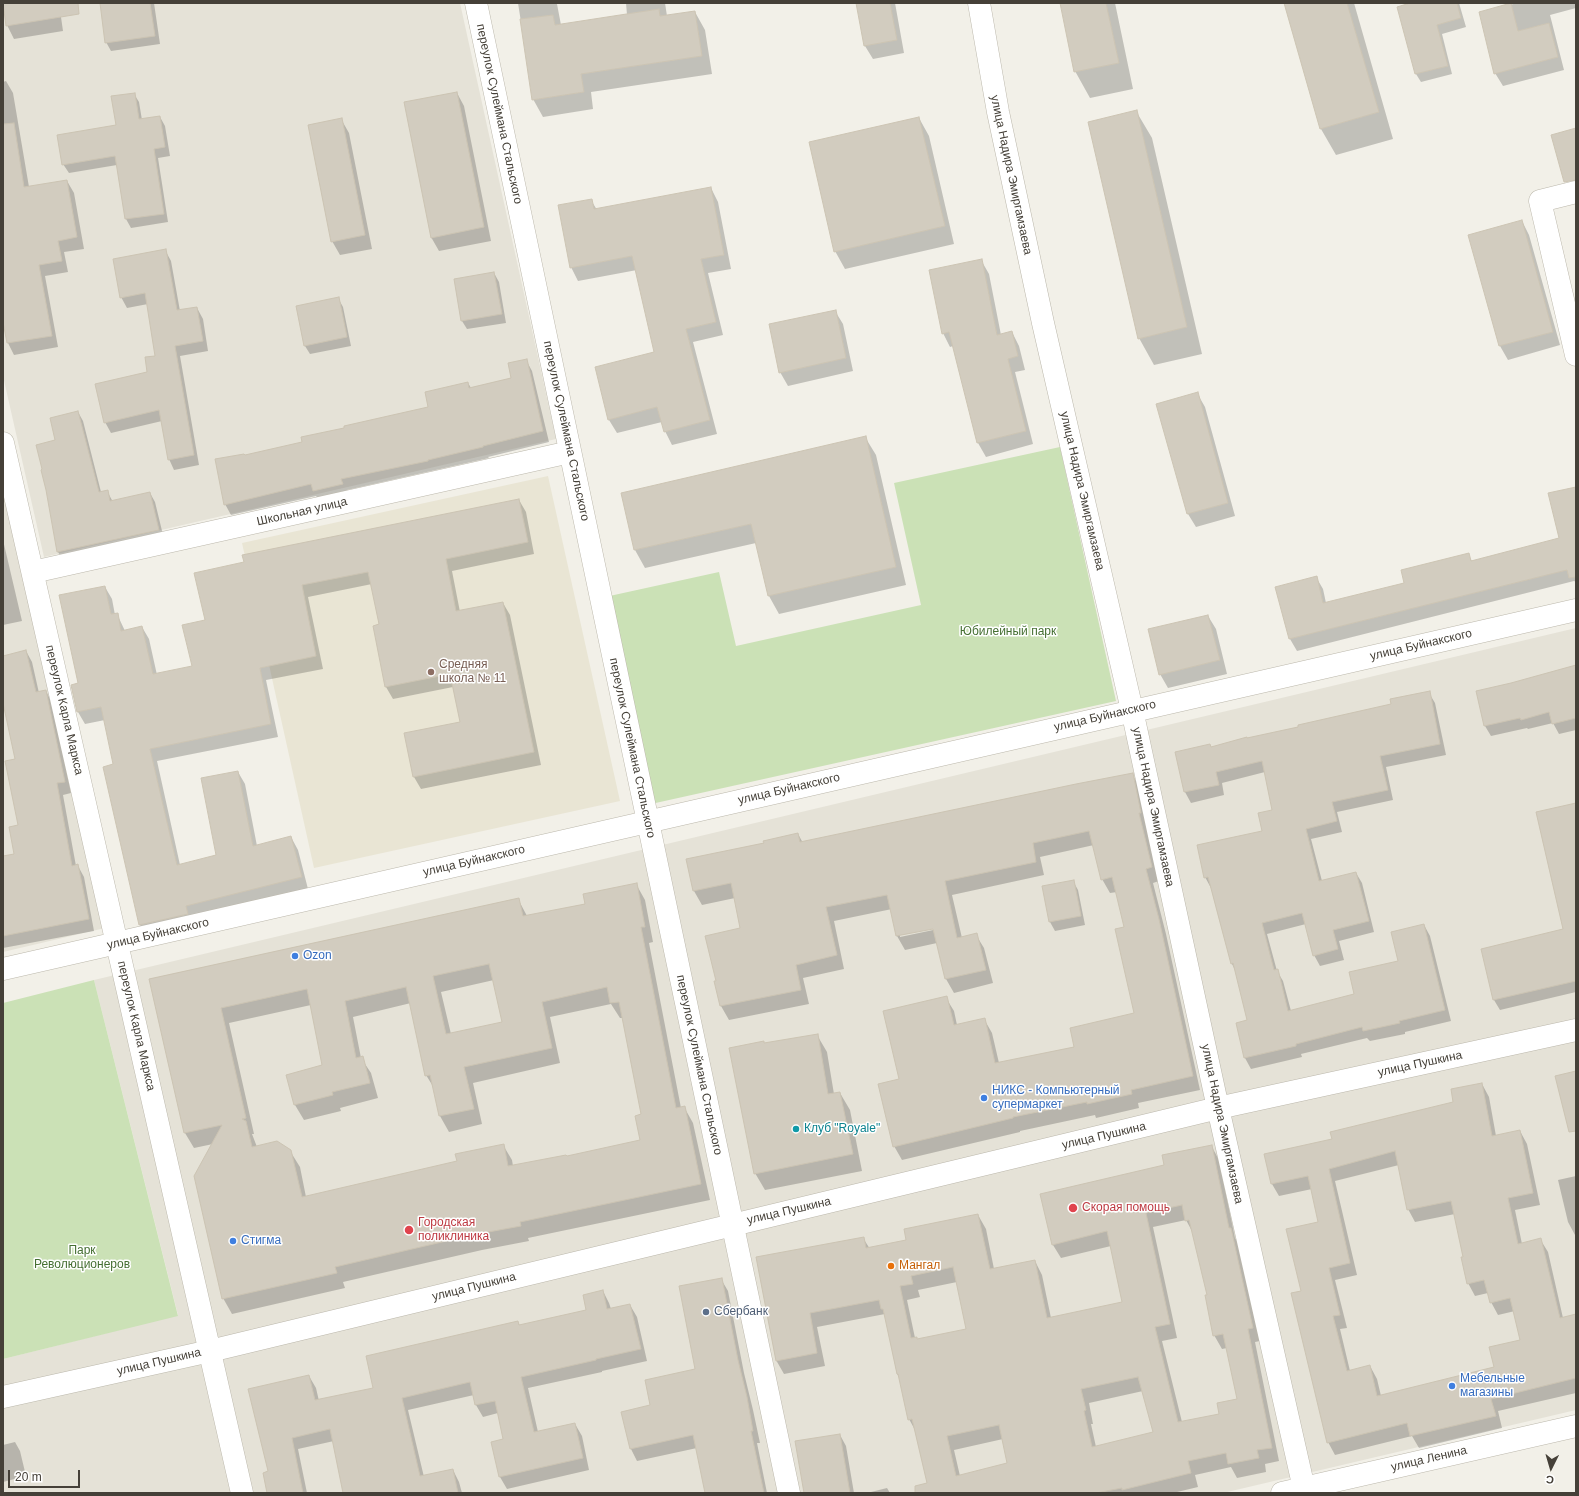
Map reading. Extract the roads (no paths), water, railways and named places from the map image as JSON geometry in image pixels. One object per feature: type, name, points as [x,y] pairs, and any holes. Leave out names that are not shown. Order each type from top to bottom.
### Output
[{"type":"street","name":"переулок Сулеймана Стальского","points":[[476,3],[789,1493]]},
{"type":"street","name":"улица Надира Эмиргамзаева","points":[[979,3],[998,112],[1043,323],[1132,710],[1218,1108],[1304,1490]]},
{"type":"street","points":[[1576,192],[1540,201],[1576,355]]},
{"type":"street","name":"переулок Карла Маркса","points":[[3,443],[242,1493]]},
{"type":"street","name":"Школьная улица","points":[[33,572],[570,452]]},
{"type":"street","name":"улица Буйнакского","points":[[3,969],[1132,710],[1576,610]]},
{"type":"street","name":"улица Пушкина","points":[[3,1397],[210,1351],[1218,1108],[1576,1030]]},
{"type":"street","name":"улица Ленина","points":[[1282,1493],[1304,1490],[1576,1426]]},
{"type":"place","name":"Средняя школа № 11","points":[[431,672]]},
{"type":"place","name":"Ozon","points":[[295,956]]},
{"type":"place","name":"НИКС - Компьютерный супермаркет","points":[[984,1098]]},
{"type":"place","name":"Клуб \"Royale\"","points":[[796,1129]]},
{"type":"place","name":"Скорая помощь","points":[[1073,1208]]},
{"type":"place","name":"Городская поликлиника","points":[[409,1230]]},
{"type":"place","name":"Стигма","points":[[233,1241]]},
{"type":"place","name":"Мангал","points":[[891,1266]]},
{"type":"place","name":"Сбербанк","points":[[706,1312]]},
{"type":"place","name":"Мебельные магазины","points":[[1452,1386]]},
{"type":"park label","name":"Юбилейный парк","points":[[1008,632]]},
{"type":"park label","name":"Парк Революционеров","points":[[82,1258]]}]
